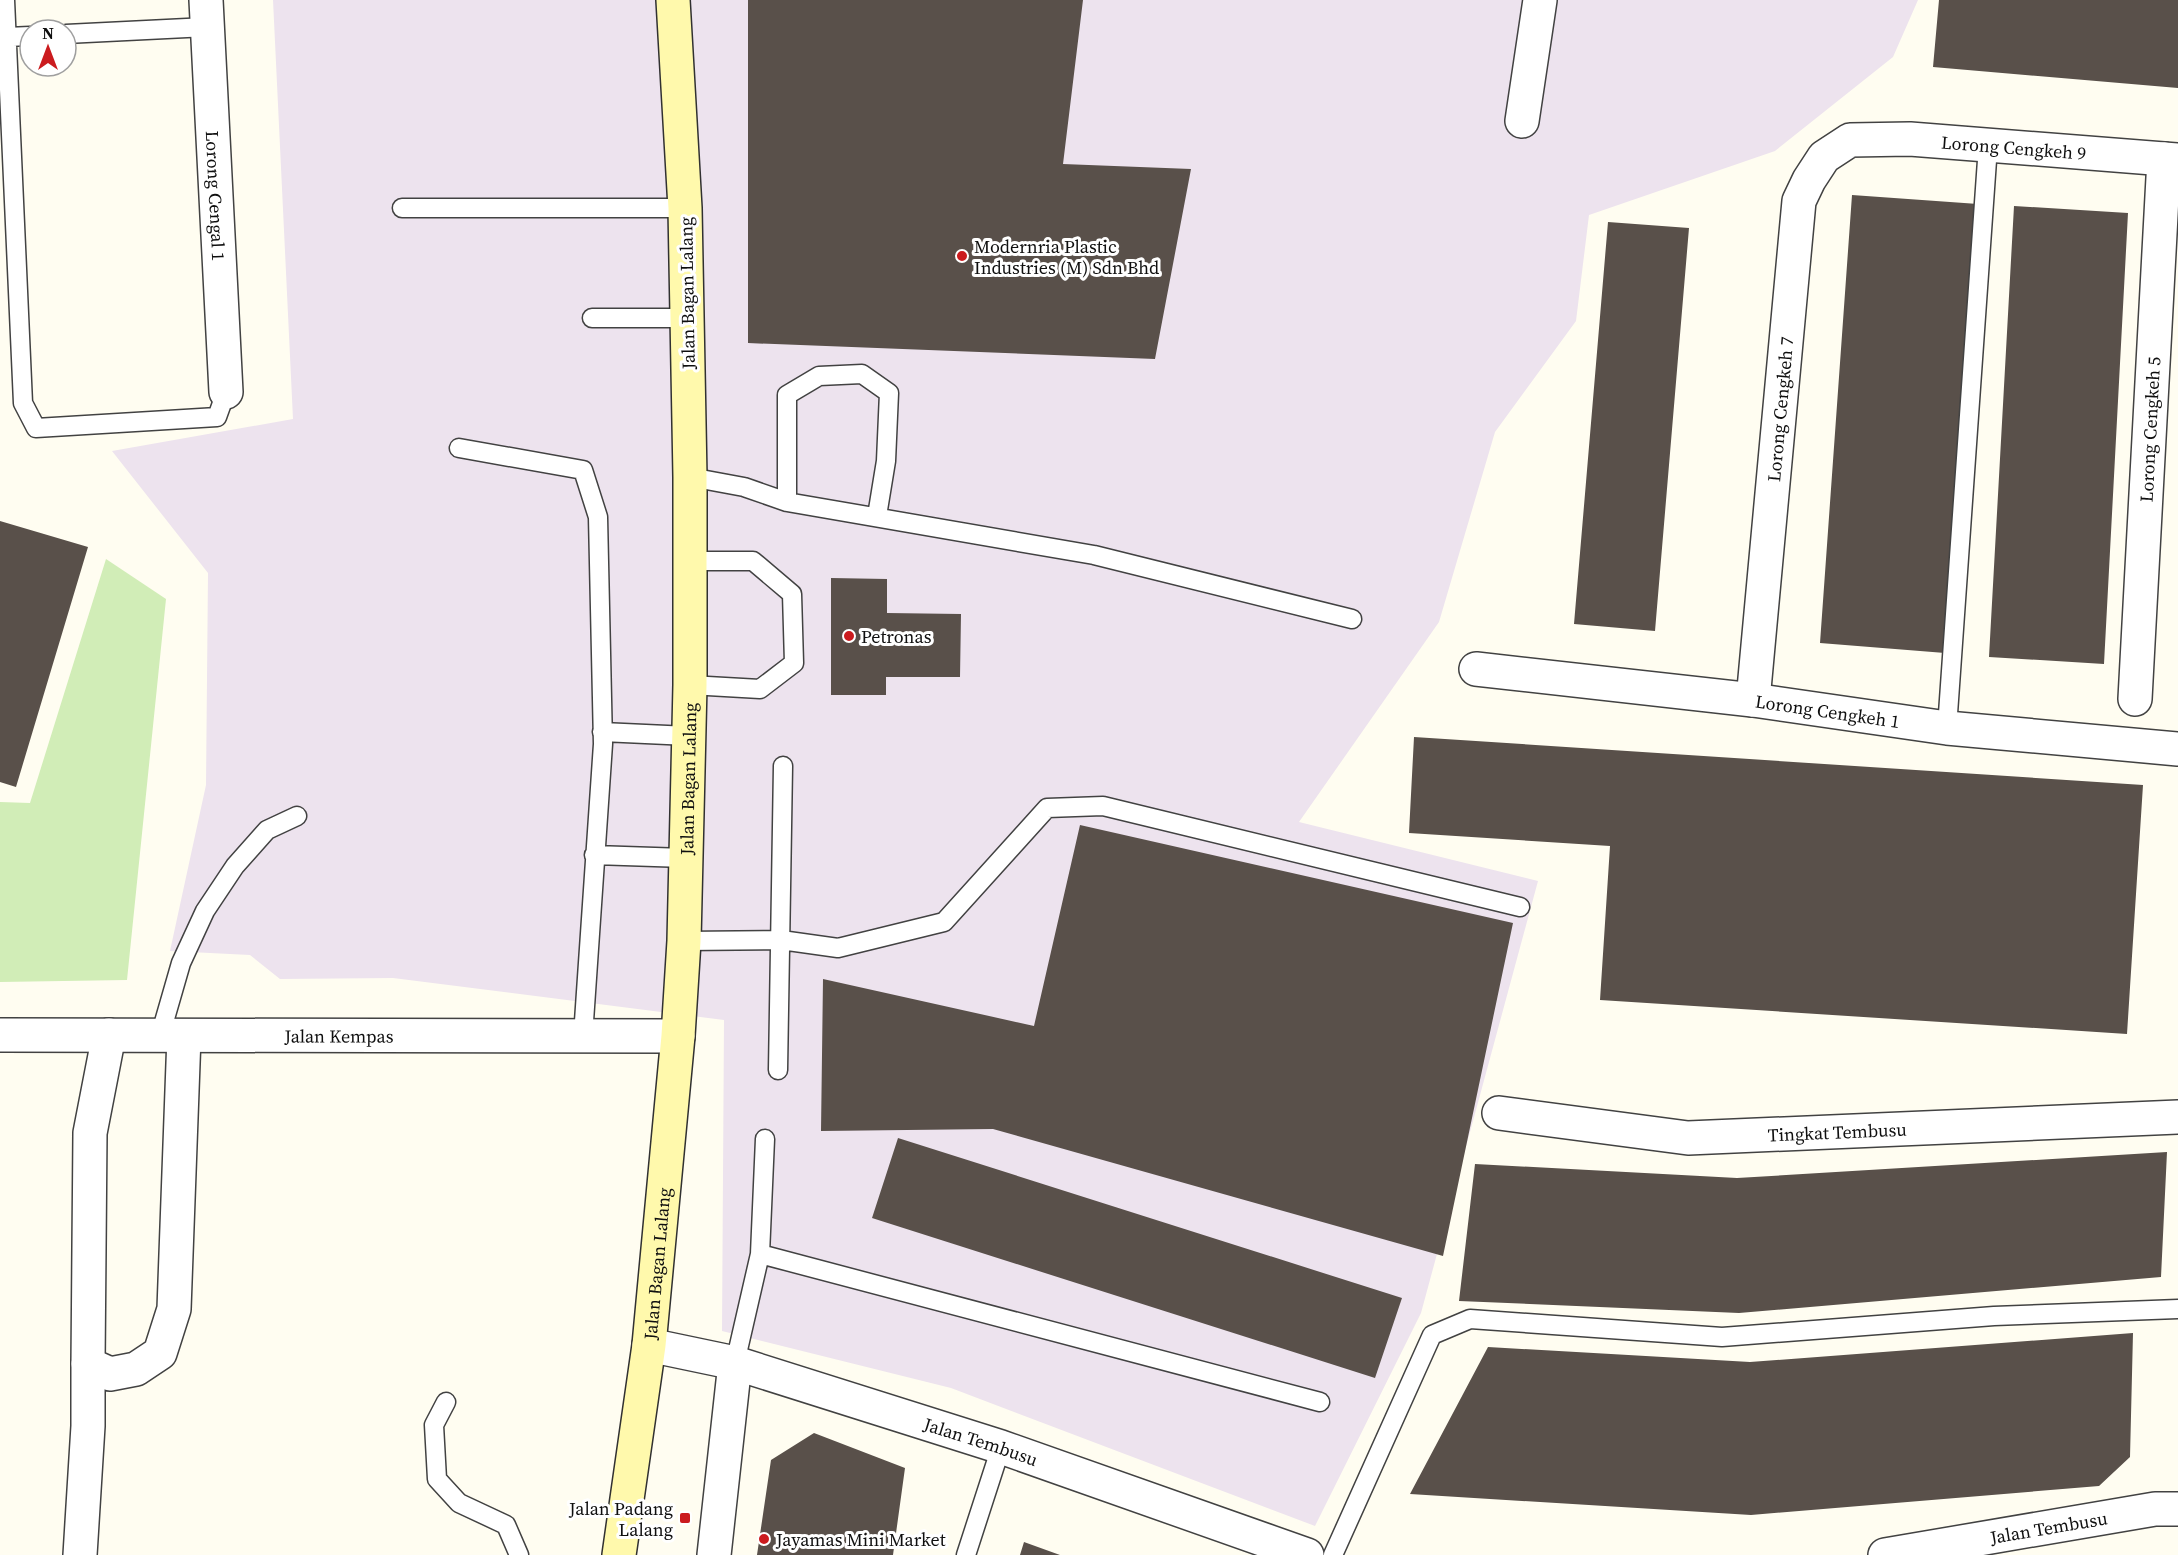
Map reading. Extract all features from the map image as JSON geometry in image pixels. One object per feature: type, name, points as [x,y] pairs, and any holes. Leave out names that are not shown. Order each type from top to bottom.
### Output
[{"type":"main road","name":"Jalan Bagan Lalang","points":[[619,1555],[649,1345],[678,1036],[684,941],[690,685],[690,477],[686,208],[673,0]]},
{"type":"street","points":[[1522,121],[1540,0]]},
{"type":"street","name":"Lorong Cengal 1","points":[[206,13],[226,392]]},
{"type":"street","name":"Lorong Cengkeh 9","points":[[1850,140],[1910,139],[2171,159]]},
{"type":"street","name":"Lorong Cengkeh 7","points":[[1753,700],[1799,201],[1824,157],[1850,140]]},
{"type":"street","name":"Lorong Cengkeh 5","points":[[2136,699],[2171,159]]},
{"type":"street","name":"Lorong Cengkeh 1","points":[[1476,669],[1753,700],[1947,728],[2178,749]]},
{"type":"street","name":"Jalan Kempas","points":[[0,1035],[678,1036]]},
{"type":"street","points":[[80,1555],[87,1426],[90,1133],[109,1035]]},
{"type":"street","points":[[88,1364],[110,1374],[136,1369],[160,1353],[174,1309],[172,1036]]},
{"type":"street","name":"Tingkat Tembusu","points":[[1499,1113],[1688,1138],[2178,1117]]},
{"type":"street","name":"Jalan Tembusu","points":[[649,1345],[735,1363],[1001,1447],[1308,1555]]},
{"type":"street","points":[[714,1555],[735,1363]]},
{"type":"street","name":"Jalan Tembusu","points":[[1885,1555],[1967,1548],[2155,1509],[2178,1509]]},
{"type":"lane","points":[[5,0],[7,38],[5,148],[23,403],[36,428],[217,417],[226,392]]},
{"type":"lane","points":[[78,32],[206,13]]},
{"type":"lane","points":[[7,38],[18,37]]},
{"type":"lane","points":[[1947,728],[1988,146]]},
{"type":"lane","points":[[402,208],[686,208]]},
{"type":"lane","points":[[592,318],[688,318]]},
{"type":"lane","points":[[787,502],[787,396],[819,376],[862,374],[889,393],[886,461],[877,516]]},
{"type":"lane","points":[[459,448],[583,470],[598,517],[602,732],[583,1036]]},
{"type":"lane","points":[[690,477],[744,487],[787,502],[1094,555],[1352,619]]},
{"type":"lane","points":[[690,561],[753,561],[792,594],[794,663],[760,689],[690,685]]},
{"type":"lane","points":[[602,732],[689,736]]},
{"type":"lane","points":[[778,1070],[783,766]]},
{"type":"lane","points":[[684,941],[781,940],[838,948],[945,922],[1047,808],[1103,806],[1520,907]]},
{"type":"lane","points":[[172,1036],[181,963],[205,911],[235,866],[267,831],[297,816]]},
{"type":"lane","points":[[594,855],[685,858]]},
{"type":"lane","points":[[735,1363],[760,1254],[765,1139]]},
{"type":"lane","points":[[760,1254],[1320,1402]]},
{"type":"lane","points":[[1333,1555],[1432,1335],[1470,1319],[1722,1337],[1994,1316],[2178,1309]]},
{"type":"lane","points":[[446,1402],[434,1425],[437,1479],[459,1503],[506,1525],[519,1555]]},
{"type":"lane","points":[[966,1555],[1001,1447]]},
{"type":"shaded area","points":[[273,0],[1918,0],[1893,57],[1775,151],[1589,215],[1576,321],[1495,432],[1439,622],[1299,822],[1538,881],[1421,1313],[1315,1526],[951,1388],[722,1331],[724,1020],[393,978],[280,979],[250,955],[170,951],[206,785],[208,573],[112,451],[293,419]]},
{"type":"green space","points":[[106,559],[166,599],[127,980],[0,982],[0,802],[30,803]]},
{"type":"building","name":"Modernria Plastic Industries (M) Sdn Bhd","points":[[748,0],[1083,0],[1063,164],[1191,169],[1155,359],[748,343]]},
{"type":"building","points":[[1939,0],[2178,0],[2178,88],[1933,67]]},
{"type":"building","points":[[1852,195],[1978,204],[1945,653],[1820,643]]},
{"type":"building","points":[[2014,206],[2128,213],[2104,664],[1989,657]]},
{"type":"building","points":[[1608,222],[1689,228],[1655,631],[1574,624]]},
{"type":"building","points":[[0,521],[88,547],[16,787],[0,782]]},
{"type":"building","points":[[831,578],[887,579],[887,613],[961,614],[960,677],[886,677],[886,695],[831,695]]},
{"type":"building","points":[[1414,737],[2143,785],[2127,1034],[1600,1000],[1610,846],[1409,833]]},
{"type":"building","points":[[1080,825],[1513,923],[1443,1256],[993,1129],[821,1131],[823,979],[1034,1026]]},
{"type":"building","points":[[898,1138],[1402,1298],[1375,1378],[872,1218]]},
{"type":"building","points":[[2167,1152],[2161,1277],[1739,1313],[1459,1301],[1475,1164],[1737,1178]]},
{"type":"building","points":[[2133,1333],[2130,1457],[2099,1486],[1751,1515],[1410,1494],[1488,1347],[1750,1362]]},
{"type":"building","points":[[814,1433],[905,1468],[893,1555],[757,1555],[771,1460]]},
{"type":"building","points":[[1024,1542],[1060,1555],[1020,1555]]},
{"type":"place","name":"Modernria Plastic Industries (M) Sdn Bhd","points":[[962,256]]},
{"type":"place","name":"Petronas","points":[[849,636]]},
{"type":"place","name":"Jalan Padang Lalang","points":[[685,1518]]},
{"type":"place","name":"Jayamas Mini Market","points":[[764,1539]]}]
